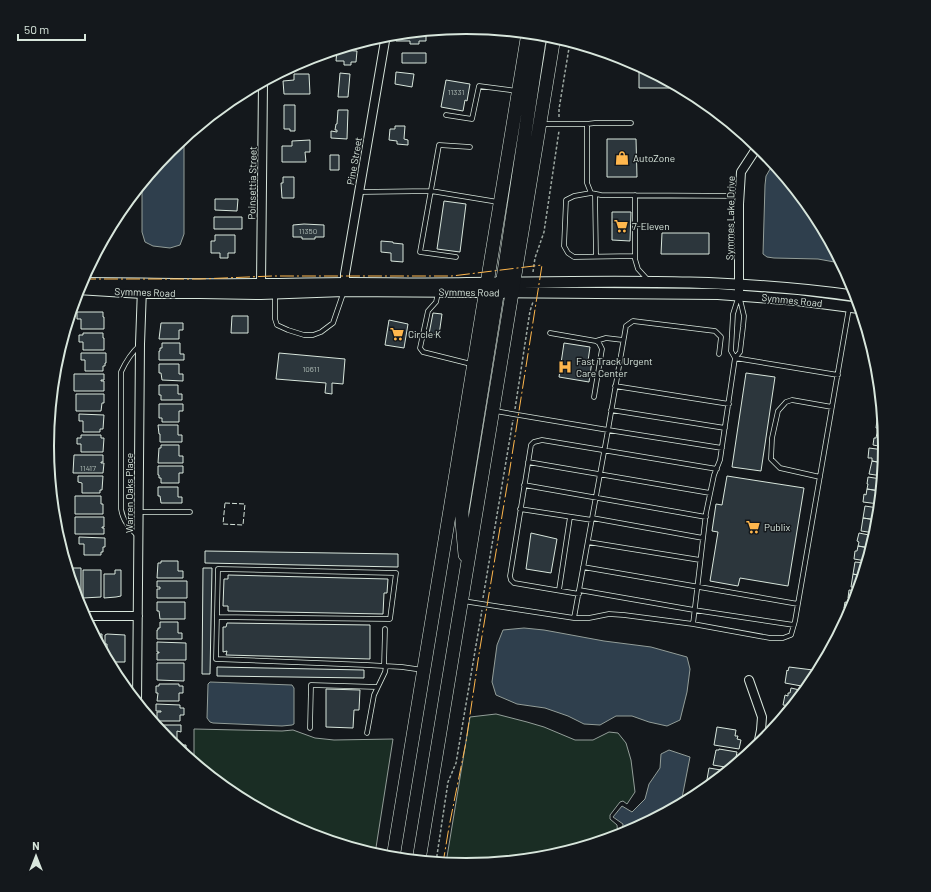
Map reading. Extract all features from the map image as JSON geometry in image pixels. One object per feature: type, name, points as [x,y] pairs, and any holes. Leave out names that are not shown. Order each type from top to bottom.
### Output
[{"type":"main road","points":[[420,855],[493,411],[500,288],[500,202],[527,39]]},
{"type":"main road","points":[[467,568],[462,511],[500,288],[539,41]]},
{"type":"main road","points":[[394,851],[473,364],[500,288],[540,124],[553,44]]},
{"type":"street","name":"Pine Street","points":[[345,287],[345,274],[385,42]]},
{"type":"street","name":"Poinsettia Street","points":[[261,284],[263,87]]},
{"type":"street","name":"Symmes Lake Drive","points":[[739,295],[741,172],[754,152]]},
{"type":"street","name":"Symmes Road","points":[[85,289],[261,284],[438,292],[649,282],[694,282],[739,284],[849,295]]},
{"type":"street","name":"Symmes Road","points":[[87,284],[275,293],[345,287],[500,288],[739,295],[853,307]]},
{"type":"street","name":"Warren Oaks Place","points":[[138,696],[140,344],[142,288]]},
{"type":"street","points":[[90,616],[138,616]]},
{"type":"street","points":[[749,680],[762,717],[760,734]]},
{"type":"lane","points":[[446,115],[472,119],[478,86],[518,91]]},
{"type":"lane","points":[[540,124],[631,123]]},
{"type":"lane","points":[[587,124],[587,183],[593,194],[596,256]]},
{"type":"lane","points":[[456,257],[420,252],[440,145],[470,147]]},
{"type":"lane","points":[[359,192],[431,191],[500,202]]},
{"type":"lane","points":[[635,256],[574,257],[568,253],[564,246],[566,200],[574,196],[593,194],[635,196],[740,196]]},
{"type":"lane","points":[[635,196],[635,259],[638,269],[649,282]]},
{"type":"lane","points":[[275,293],[275,319],[277,325],[296,333],[313,335],[321,332],[333,323],[345,287]]},
{"type":"lane","points":[[438,292],[436,302],[428,311],[420,348],[423,352],[473,364]]},
{"type":"lane","points":[[735,358],[731,351],[733,314],[739,295]]},
{"type":"lane","points":[[693,624],[706,516],[714,475],[720,460],[735,358],[740,352],[744,316],[739,295]]},
{"type":"lane","points":[[462,601],[574,618],[589,618],[609,614],[624,615],[693,624],[770,638],[783,638],[791,634],[798,604],[838,375],[854,308]]},
{"type":"lane","points":[[574,618],[626,326],[634,321],[716,331],[721,337],[718,354]]},
{"type":"lane","points":[[550,333],[596,341],[606,338],[623,340]]},
{"type":"lane","points":[[594,397],[602,349],[596,341]]},
{"type":"lane","points":[[139,536],[130,528],[122,517],[121,509],[121,380],[126,360],[140,344]]},
{"type":"lane","points":[[735,358],[838,375]]},
{"type":"lane","points":[[615,386],[729,404]]},
{"type":"lane","points":[[820,477],[780,468],[771,460],[772,438],[778,411],[786,402],[792,400],[832,408]]},
{"type":"lane","points":[[611,410],[725,428]]},
{"type":"lane","points":[[493,411],[722,448]]},
{"type":"lane","points":[[717,469],[604,449],[542,440],[534,442],[531,445],[524,485],[510,572],[511,580],[514,583],[794,625]]},
{"type":"lane","points":[[528,462],[710,493]]},
{"type":"lane","points":[[524,485],[706,516]]},
{"type":"lane","points":[[520,509],[592,519],[703,538]]},
{"type":"lane","points":[[139,512],[190,512]]},
{"type":"lane","points":[[559,590],[570,517]]},
{"type":"lane","points":[[588,542],[700,560]]},
{"type":"lane","points":[[583,567],[798,604]]},
{"type":"lane","points":[[217,617],[390,619],[396,573],[218,569],[216,659],[385,666],[423,670]]},
{"type":"lane","points":[[367,733],[374,695],[385,672],[385,630]]},
{"type":"lane","points":[[310,728],[311,685],[377,687]]},
{"type":"path","points":[[559,116],[569,47]]},
{"type":"path","points":[[533,271],[535,258],[544,232],[558,136]]},
{"type":"path","points":[[516,402],[530,311],[533,301]]},
{"type":"path","points":[[485,591],[511,430]]},
{"type":"path","points":[[437,857],[448,782],[456,763],[480,618]]},
{"type":"green space","points":[[496,714],[544,727],[575,740],[593,740],[609,732],[618,733],[626,743],[631,760],[635,792],[627,804],[623,801],[620,802],[610,815],[610,819],[617,825],[617,829],[572,844],[546,850],[492,857],[447,857],[470,717]]},
{"type":"green space","points":[[194,729],[293,730],[315,738],[334,740],[393,739],[376,848],[333,836],[283,816],[237,789],[194,756]]},
{"type":"water","points":[[184,146],[184,234],[180,245],[170,248],[153,246],[145,242],[142,232],[142,191],[156,174]]},
{"type":"water","points":[[770,169],[792,195],[808,217],[834,262],[818,259],[774,258],[767,257],[763,254],[766,176]]},
{"type":"water","points":[[524,628],[651,647],[687,657],[690,669],[687,692],[680,720],[667,726],[632,716],[616,716],[600,725],[584,724],[568,716],[545,708],[517,704],[496,695],[492,682],[497,645],[503,630]]},
{"type":"water","points":[[210,682],[292,685],[294,688],[294,724],[282,726],[210,722],[207,718],[208,684]]},
{"type":"water","points":[[669,750],[690,757],[682,796],[648,816],[623,827],[623,824],[613,817],[622,806],[632,812],[645,799],[649,784],[660,768],[661,754]]},
{"type":"building","points":[[426,36],[426,41],[419,41],[419,44],[410,44],[410,41],[396,41]]},
{"type":"building","points":[[350,51],[357,51],[356,62],[351,62],[351,65],[344,65],[344,61],[336,61],[337,55]]},
{"type":"building","points":[[402,53],[426,53],[426,63],[402,63]]},
{"type":"building","points":[[396,72],[414,74],[412,87],[395,84]]},
{"type":"building","points":[[639,72],[669,87],[669,88],[639,88]]},
{"type":"building","points":[[340,73],[350,74],[348,97],[338,97]]},
{"type":"building","points":[[294,74],[309,74],[310,94],[284,94],[283,81],[294,80]]},
{"type":"building","points":[[446,80],[470,84],[467,101],[465,100],[463,111],[441,107]]},
{"type":"building","points":[[284,105],[295,105],[295,131],[284,129]]},
{"type":"building","points":[[338,110],[348,110],[347,139],[331,138],[331,131],[337,132],[337,130],[335,130]]},
{"type":"building","points":[[395,126],[405,126],[404,139],[408,140],[408,145],[397,144],[397,141],[389,140],[390,129],[395,129]]},
{"type":"building","name":"AutoZone","points":[[607,139],[636,139],[637,177],[607,177]]},
{"type":"building","points":[[310,140],[310,152],[305,152],[306,162],[282,162],[282,146],[292,146],[292,141]]},
{"type":"building","points":[[330,155],[339,155],[339,170],[330,170]]},
{"type":"building","points":[[283,177],[294,177],[294,198],[282,198],[281,183],[283,183]]},
{"type":"building","points":[[215,199],[238,199],[237,211],[215,210]]},
{"type":"building","points":[[444,201],[466,204],[460,252],[437,249]]},
{"type":"building","name":"7-Eleven","points":[[612,212],[631,212],[630,241],[612,240]]},
{"type":"building","points":[[214,217],[242,217],[242,229],[214,229]]},
{"type":"building","points":[[293,225],[324,225],[324,237],[302,239],[302,237],[293,237]]},
{"type":"building","points":[[662,233],[709,233],[709,254],[661,254]]},
{"type":"building","points":[[215,235],[235,235],[235,253],[228,253],[228,258],[220,258],[220,253],[211,253],[211,241],[215,241]]},
{"type":"building","points":[[381,241],[403,244],[403,262],[391,261],[391,253],[381,252]]},
{"type":"building","points":[[77,312],[103,312],[104,329],[81,329],[81,319],[77,319]]},
{"type":"building","name":"Circle K","points":[[433,313],[442,314],[439,335],[429,334]]},
{"type":"building","points":[[232,316],[248,316],[248,333],[231,333]]},
{"type":"building","name":"Circle K","points":[[389,320],[408,324],[404,348],[385,345]]},
{"type":"building","points":[[161,323],[183,323],[183,330],[179,330],[179,339],[159,339]]},
{"type":"building","points":[[83,333],[103,333],[104,350],[83,350],[83,342],[79,342],[79,335],[83,335]]},
{"type":"building","points":[[162,343],[180,343],[180,354],[184,354],[184,360],[159,360],[159,351],[160,348],[162,348]]},
{"type":"building","points":[[564,343],[590,347],[588,361],[592,361],[589,382],[559,377]]},
{"type":"building","points":[[81,353],[106,353],[106,363],[105,366],[103,366],[103,371],[85,371],[85,360],[81,360]]},
{"type":"building","points":[[279,353],[345,359],[343,384],[332,383],[332,394],[325,393],[326,383],[276,379]]},
{"type":"building","points":[[159,364],[179,364],[179,374],[183,374],[183,381],[162,380],[161,373],[159,373]]},
{"type":"building","points":[[746,373],[775,377],[761,471],[732,467]]},
{"type":"building","points":[[74,374],[104,374],[104,380],[101,381],[104,381],[104,391],[74,391]]},
{"type":"building","points":[[159,385],[178,385],[178,394],[182,394],[182,400],[161,400],[161,395],[159,395]]},
{"type":"building","points":[[76,394],[104,394],[104,403],[102,403],[101,411],[76,411]]},
{"type":"building","points":[[159,404],[183,404],[183,411],[179,411],[179,422],[162,422],[162,418],[159,418]]},
{"type":"building","points":[[79,414],[104,415],[103,429],[100,429],[100,432],[83,432],[83,421],[79,421]]},
{"type":"building","points":[[158,425],[178,425],[178,435],[182,435],[182,442],[160,442]]},
{"type":"building","points":[[878,433],[878,446],[873,445],[874,438],[876,438]]},
{"type":"building","points":[[81,435],[101,435],[101,438],[104,438],[103,452],[81,452],[81,444],[77,444],[77,438],[81,438]]},
{"type":"building","points":[[161,445],[179,445],[179,456],[183,456],[183,463],[158,463],[159,448],[161,448]]},
{"type":"building","points":[[869,448],[878,449],[877,462],[872,461],[872,458],[868,458]]},
{"type":"building","points":[[74,455],[103,455],[103,462],[101,463],[104,463],[103,473],[73,473]]},
{"type":"building","points":[[872,461],[877,462],[877,475],[869,474]]},
{"type":"building","points":[[158,466],[183,466],[183,473],[179,473],[179,483],[161,483],[161,478],[159,478],[158,475]]},
{"type":"building","points":[[78,476],[103,476],[102,490],[100,490],[100,493],[82,493],[82,483],[78,482]]},
{"type":"building","points":[[727,476],[804,488],[788,586],[740,578],[738,586],[710,581],[718,532],[712,531],[716,504],[722,505]]},
{"type":"building","points":[[868,477],[876,478],[875,490],[867,489]]},
{"type":"building","points":[[158,487],[178,487],[178,497],[182,497],[182,503],[161,503],[160,496],[158,496]]},
{"type":"building","points":[[867,489],[875,490],[873,503],[863,502],[864,494],[866,495]]},
{"type":"building","points":[[75,496],[101,496],[103,514],[75,514]]},
{"type":"building","points":[[865,506],[873,507],[871,519],[863,518]]},
{"type":"building","points":[[75,517],[104,517],[104,527],[102,528],[104,528],[104,534],[75,534]]},
{"type":"building","points":[[863,518],[871,519],[868,532],[861,531]]},
{"type":"building","points":[[531,533],[557,539],[551,573],[526,569]]},
{"type":"building","points":[[859,533],[868,535],[865,547],[858,546],[859,542],[857,541]]},
{"type":"building","points":[[79,537],[105,538],[105,547],[103,547],[103,552],[101,552],[101,555],[84,555],[84,544],[79,544]]},
{"type":"building","points":[[858,546],[865,547],[861,560],[854,559],[855,551],[857,551]]},
{"type":"building","points":[[205,551],[398,554],[398,567],[205,563]]},
{"type":"building","points":[[161,561],[178,561],[178,571],[183,571],[183,578],[157,578],[158,563],[161,563]]},
{"type":"building","points":[[855,562],[860,562],[857,575],[853,574]]},
{"type":"building","points":[[72,568],[81,568],[81,594]]},
{"type":"building","points":[[203,568],[212,568],[210,674],[202,674]]},
{"type":"building","points":[[83,570],[101,570],[101,597],[83,598]]},
{"type":"building","points":[[115,570],[121,570],[121,596],[104,598],[104,574],[115,574]]},
{"type":"building","points":[[853,574],[857,575],[852,587],[851,587]]},
{"type":"building","points":[[228,575],[388,579],[387,593],[384,593],[383,614],[228,611],[228,606],[223,606],[224,579],[228,579]]},
{"type":"building","points":[[157,581],[187,581],[187,598],[157,598],[157,589],[160,589],[160,587],[157,587]]},
{"type":"building","points":[[849,590],[851,590],[848,598]]},
{"type":"building","points":[[157,602],[185,602],[185,619],[160,619],[159,611],[157,611]]},
{"type":"building","points":[[160,622],[178,622],[178,633],[182,633],[182,639],[157,639],[157,630],[160,628]]},
{"type":"building","points":[[227,623],[370,625],[370,659],[226,655],[227,651],[223,652],[223,627],[226,627]]},
{"type":"building","points":[[105,635],[125,635],[125,662],[115,662],[107,648],[107,644],[105,644]]},
{"type":"building","points":[[157,642],[186,643],[186,660],[157,660],[157,653],[159,652],[157,652]]},
{"type":"building","points":[[157,663],[184,663],[184,681],[157,680]]},
{"type":"building","points":[[217,667],[364,670],[364,678],[217,676]]},
{"type":"building","points":[[789,667],[811,670],[800,686],[785,683],[787,670],[788,671]]},
{"type":"building","points":[[159,684],[179,684],[179,686],[183,686],[183,693],[179,693],[179,701],[157,701],[158,693],[156,693],[156,686],[159,686]]},
{"type":"building","points":[[791,688],[797,689],[785,705],[783,705],[785,695],[788,696],[788,693],[790,693]]},
{"type":"building","points":[[326,689],[360,690],[359,710],[354,710],[353,728],[326,727]]},
{"type":"building","points":[[156,704],[180,705],[180,708],[184,708],[184,715],[180,715],[180,721],[159,721],[157,719],[157,712],[161,711],[156,711]]},
{"type":"building","points":[[163,725],[181,725],[181,732],[177,731],[177,740]]},
{"type":"building","points":[[717,727],[736,730],[735,736],[738,736],[737,739],[741,740],[739,749],[714,745]]},
{"type":"building","points":[[716,750],[737,752],[736,757],[724,767],[713,765]]},
{"type":"building","points":[[709,768],[720,770],[716,773],[707,780]]},
{"type":"fence","points":[[225,503],[245,504],[243,525],[223,524],[225,503]]},
{"type":"power","points":[[89,279],[200,279],[272,276],[452,276],[542,265],[466,742],[444,857]]},
{"type":"place","name":"AutoZone","points":[[622,158]]},
{"type":"place","name":"7-Eleven","points":[[621,226]]},
{"type":"place","name":"Circle K","points":[[397,334]]},
{"type":"place","name":"Fast Track Urgent Care Center","points":[[565,367]]},
{"type":"place","name":"Publix","points":[[753,527]]}]
